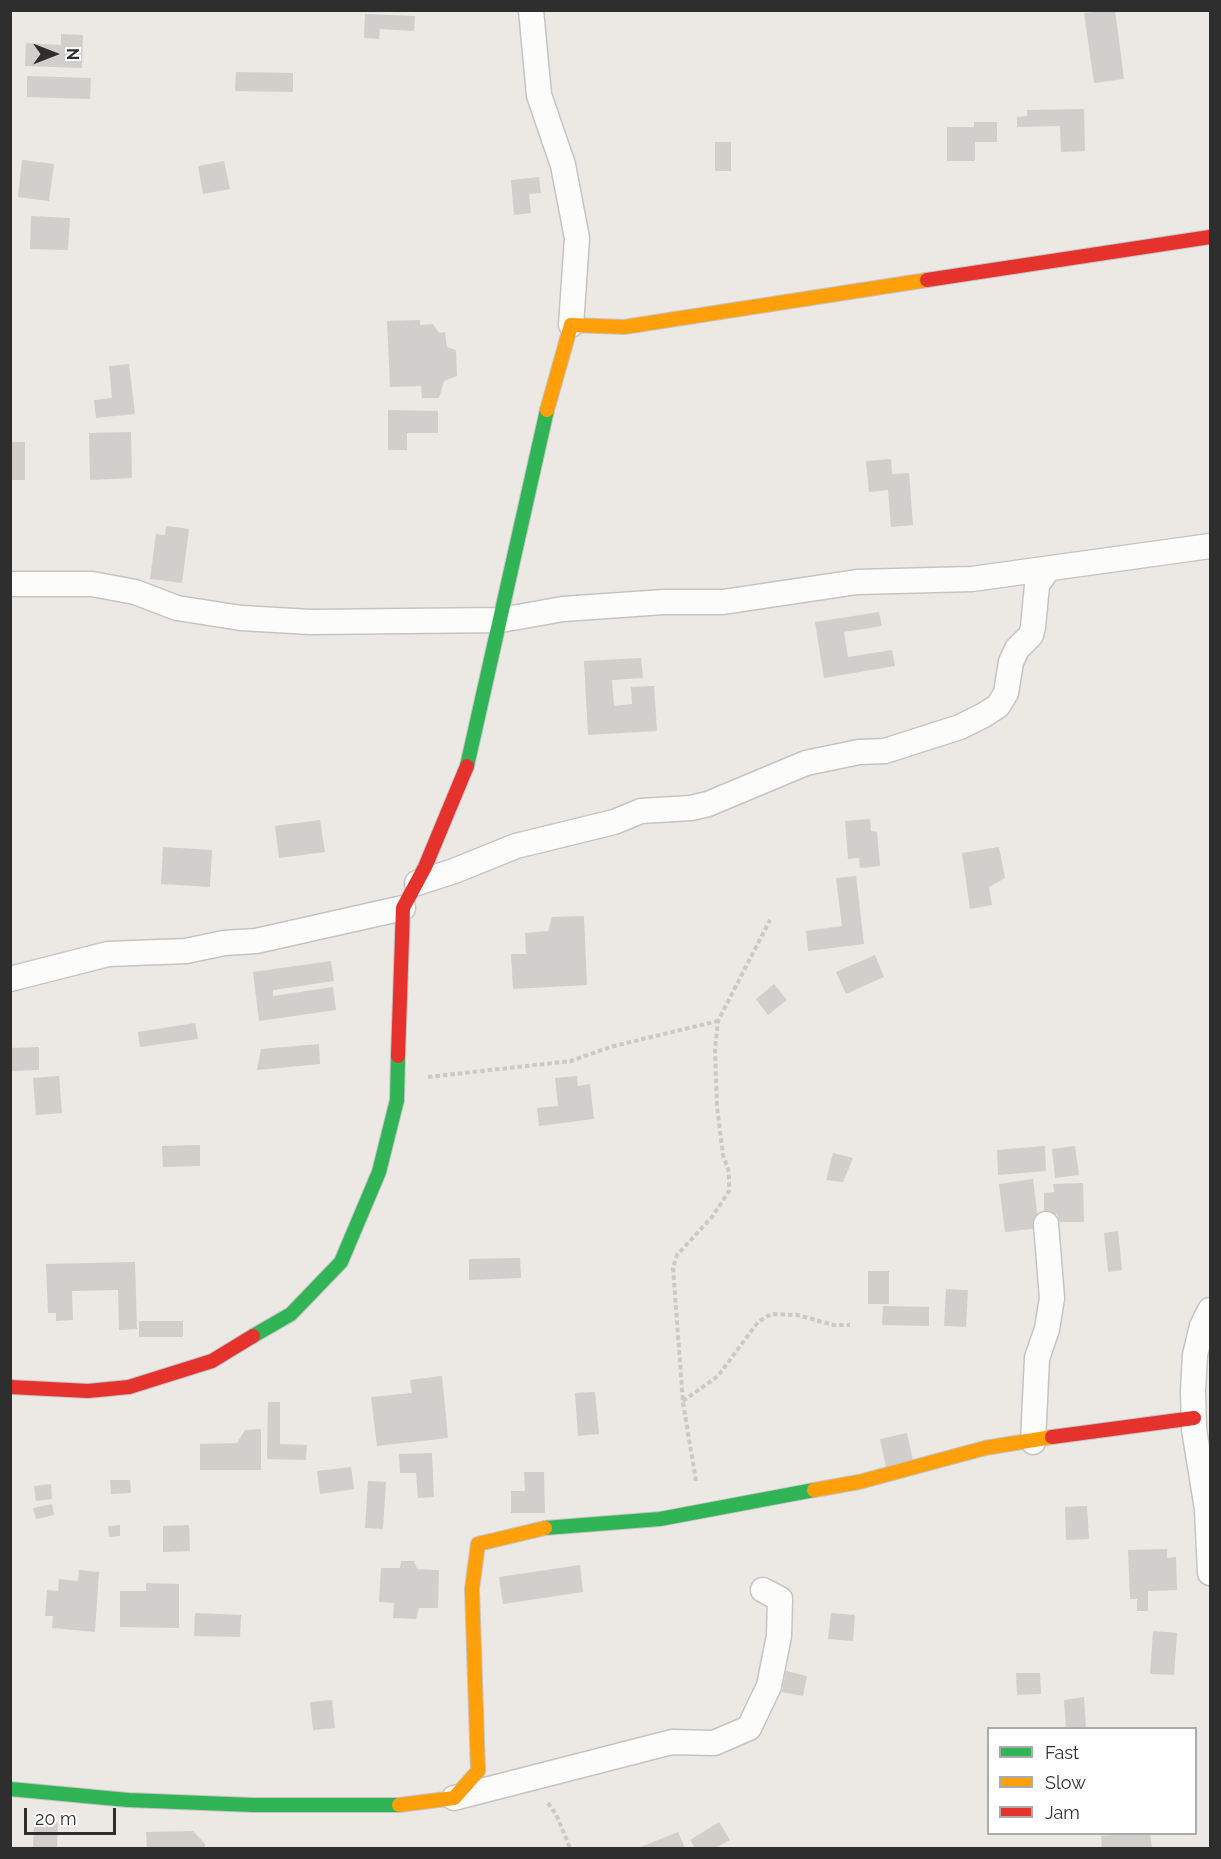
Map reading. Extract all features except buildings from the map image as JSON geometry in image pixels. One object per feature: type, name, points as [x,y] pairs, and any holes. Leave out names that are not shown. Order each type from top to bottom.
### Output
[{"type":"street","points":[[10,1387],[88,1391],[129,1387],[212,1361],[291,1314],[341,1262],[379,1172],[397,1100],[404,908],[464,777],[550,396],[571,325],[577,238],[563,165],[539,95],[531,10]]},
{"type":"street","points":[[571,325],[624,327],[1210,237]]},
{"type":"street","points":[[10,584],[92,584],[135,592],[177,608],[241,618],[311,622],[501,620],[563,609],[664,602],[723,602],[857,582],[972,579],[1210,546]]},
{"type":"street","points":[[417,882],[454,871],[516,846],[614,822],[641,811],[691,808],[708,804],[806,763],[859,752],[885,751],[960,727],[998,705],[1006,693],[1011,662],[1017,649],[1031,635],[1034,627],[1036,585],[1048,569]]},
{"type":"street","points":[[10,979],[68,962],[108,954],[186,951],[224,943],[256,941],[404,908]]},
{"type":"street","points":[[1033,1442],[1037,1358],[1047,1329],[1052,1298],[1046,1224]]},
{"type":"street","points":[[1210,1310],[1202,1326],[1195,1355],[1194,1418],[1207,1509],[1210,1573]]},
{"type":"street","points":[[454,1798],[478,1771],[472,1589],[478,1544],[545,1528],[660,1519],[859,1482],[985,1448],[1116,1427],[1194,1418]]},
{"type":"street","points":[[10,1789],[128,1800],[253,1805],[412,1805],[454,1798],[672,1743],[714,1743],[749,1728],[769,1686],[779,1636],[780,1599],[762,1590]]},
{"type":"path","points":[[701,1511],[682,1401],[673,1268],[677,1256],[712,1217],[729,1191],[729,1172],[723,1155],[717,1107],[715,1049],[718,1021],[770,920]]},
{"type":"path","points":[[398,1080],[571,1060],[610,1047],[718,1021]]},
{"type":"path","points":[[682,1401],[718,1376],[758,1322],[771,1314],[797,1315],[834,1324],[850,1324]]},
{"type":"path","points":[[529,1779],[556,1814],[570,1848]]},
{"type":"traffic: fast","points":[[467,766],[547,410]]},
{"type":"traffic: fast","points":[[253,1336],[291,1314],[341,1262],[379,1172],[397,1100],[398,1056]]},
{"type":"traffic: fast","points":[[545,1528],[660,1519],[814,1490]]},
{"type":"traffic: fast","points":[[10,1789],[128,1800],[253,1805],[399,1805]]},
{"type":"traffic: slow","points":[[547,410],[571,325],[624,327],[927,280]]},
{"type":"traffic: slow","points":[[814,1490],[859,1482],[985,1448],[1052,1437]]},
{"type":"traffic: slow","points":[[399,1805],[454,1798],[478,1771],[472,1589],[478,1544],[545,1528]]},
{"type":"traffic: jam","points":[[927,280],[1210,237]]},
{"type":"traffic: jam","points":[[398,1056],[403,908],[425,867],[467,766]]},
{"type":"traffic: jam","points":[[10,1387],[88,1391],[129,1387],[212,1361],[253,1336]]},
{"type":"traffic: jam","points":[[1052,1437],[1194,1418]]}]
